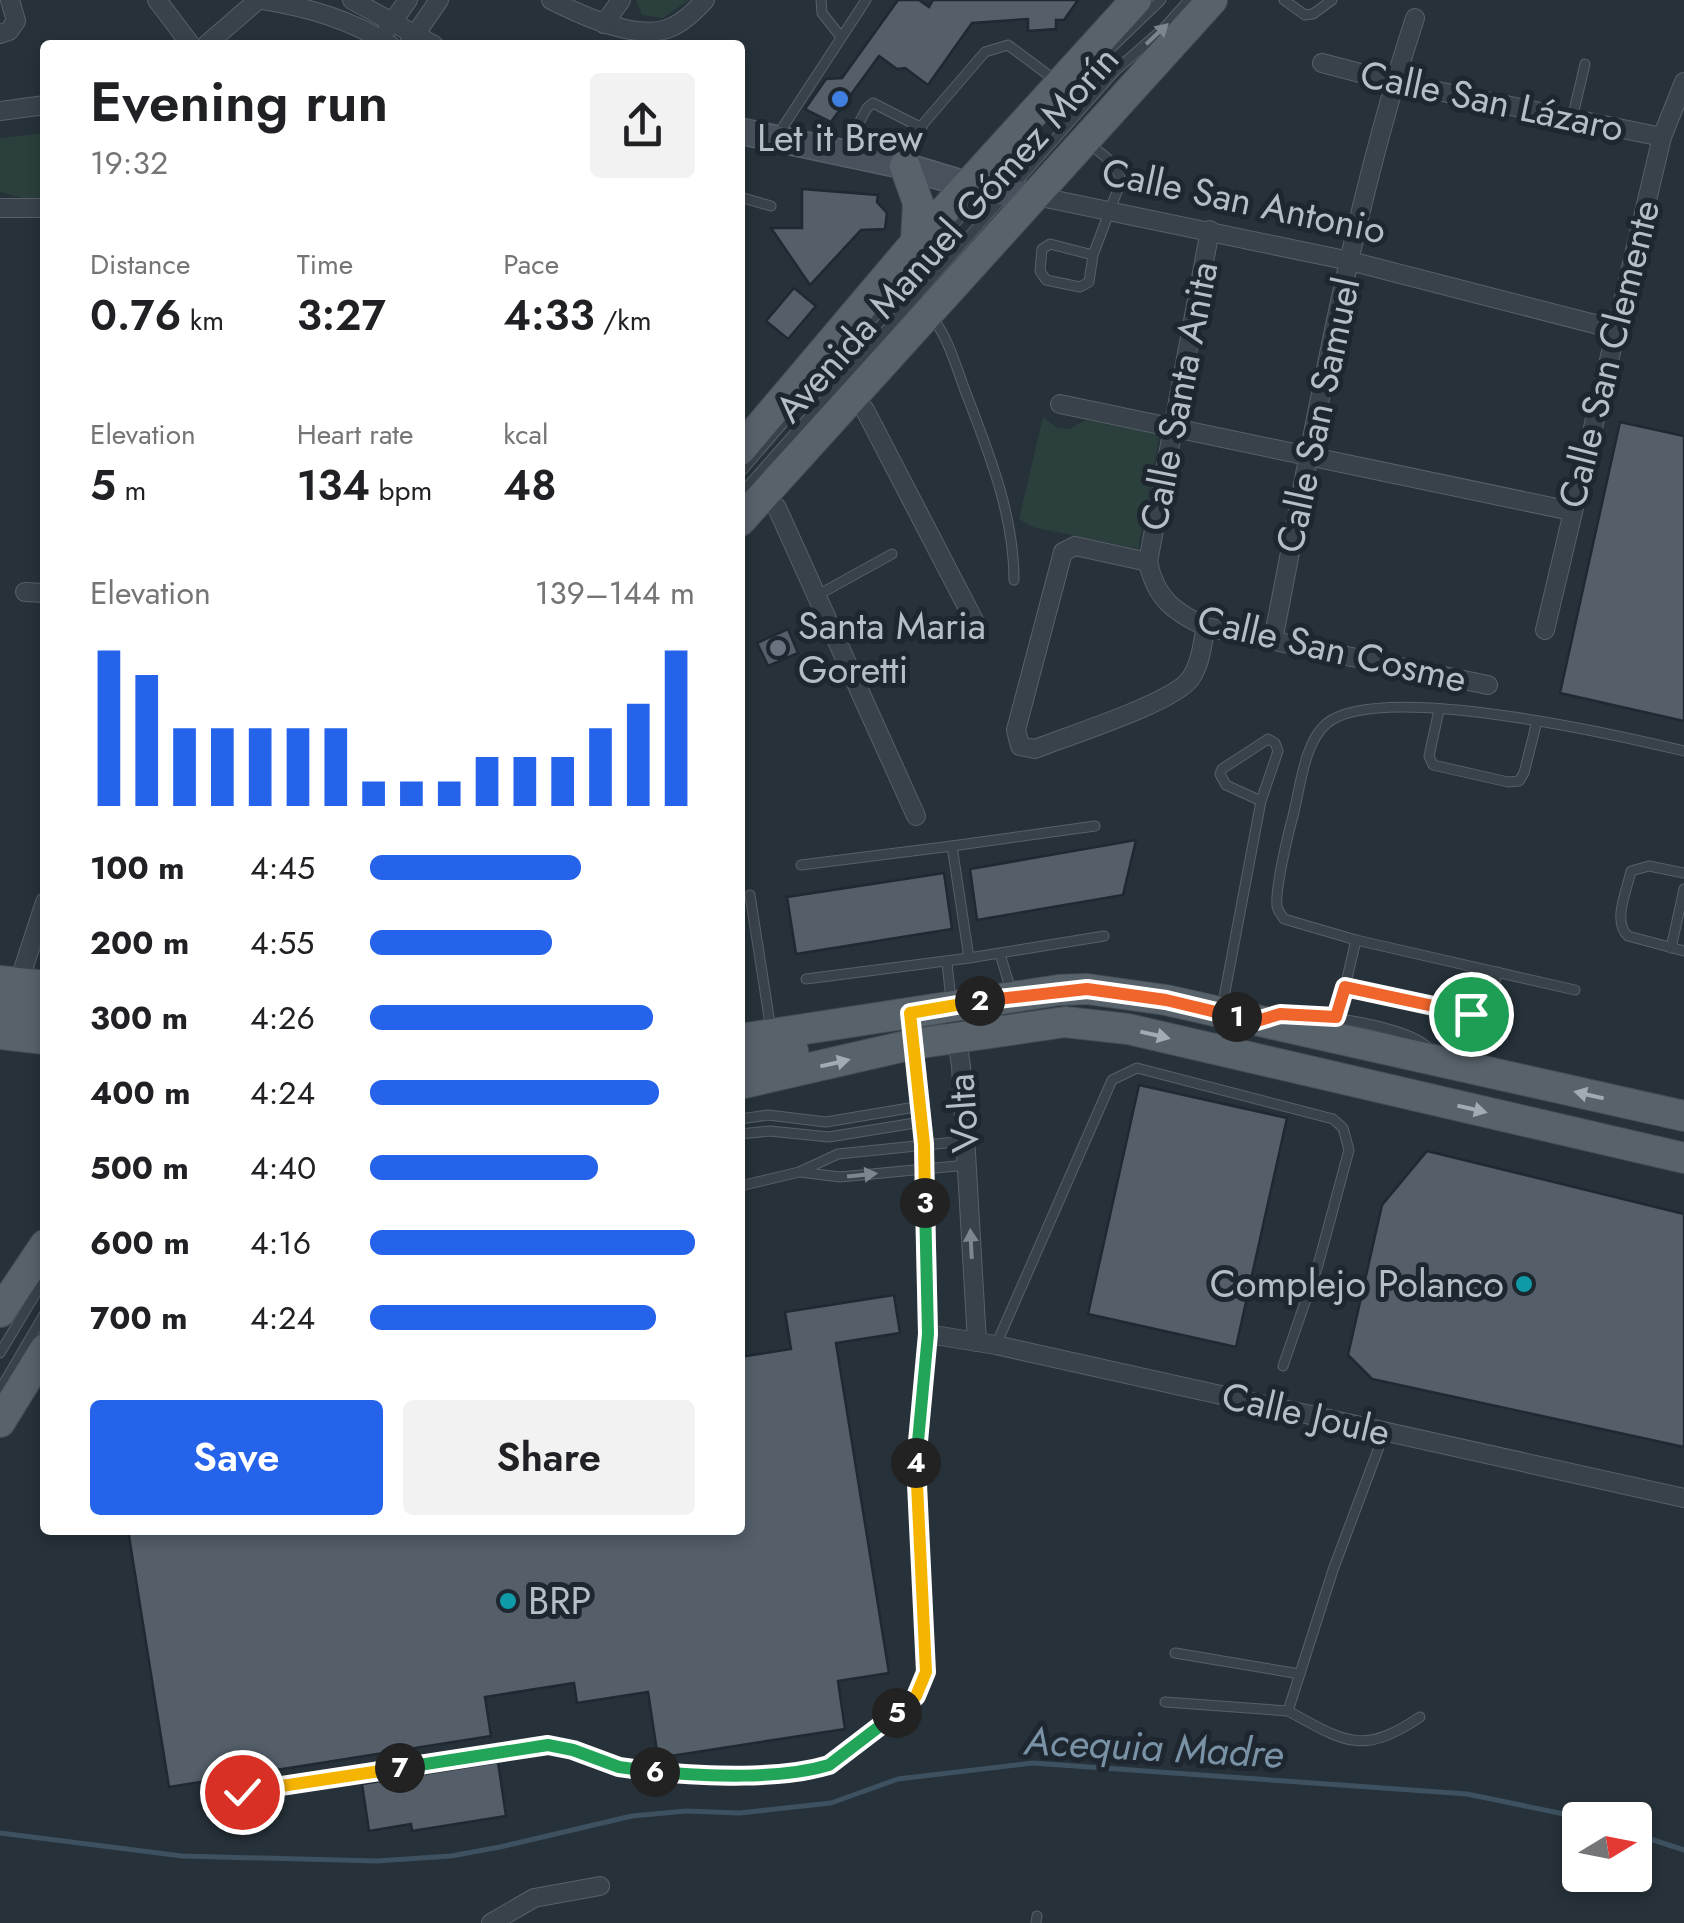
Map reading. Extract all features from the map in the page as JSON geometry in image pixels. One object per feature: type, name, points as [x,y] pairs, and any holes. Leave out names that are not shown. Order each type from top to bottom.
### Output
[{"type":"main road","name":"Avenida Manuel Gómez Morín","points":[[998,189],[1061,85],[1136,0]]},
{"type":"main road","name":"Avenida Manuel Gómez Morín","points":[[745,444],[916,242],[1083,140],[1212,0]]},
{"type":"main road","points":[[897,164],[918,204],[916,242]]},
{"type":"main road","name":"Avenida Manuel Gómez Morín","points":[[752,495],[854,398],[1014,217],[998,189]]},
{"type":"main road","points":[[16,986],[40,998]]},
{"type":"main road","points":[[745,1038],[1012,996],[1087,989],[1150,997],[1441,1062],[1669,1125]]},
{"type":"main road","points":[[0,1030],[40,1017]]},
{"type":"main road","points":[[745,1078],[914,1044],[1065,1022],[1106,1024],[1669,1125]]},
{"type":"main road","points":[[745,1077],[834,1026]]},
{"type":"main road","points":[[0,1030],[40,1038]]},
{"type":"main road","points":[[1669,1125],[1684,1158]]},
{"type":"main road","points":[[0,1312],[40,1252]]},
{"type":"main road","points":[[0,1422],[14,1368]]},
{"type":"street","points":[[0,34],[9,31],[16,20],[10,0]]},
{"type":"street","points":[[157,0],[188,40]]},
{"type":"street","points":[[221,40],[260,0],[316,10],[348,21],[381,40]]},
{"type":"street","points":[[352,0],[393,20],[412,40],[439,0]]},
{"type":"street","points":[[386,40],[393,20],[408,0]]},
{"type":"street","points":[[550,0],[604,24],[643,30],[671,28],[705,0]]},
{"type":"street","points":[[604,24],[621,0]]},
{"type":"street","name":"Calle San Samuel","points":[[1272,640],[1350,261],[1394,82],[1415,18]]},
{"type":"street","name":"Calle San Lázaro","points":[[1322,63],[1394,82],[1662,137]]},
{"type":"street","name":"Calle San Clemente","points":[[1544,630],[1662,137],[1684,82]]},
{"type":"street","points":[[0,111],[40,106]]},
{"type":"street","name":"Calle San Antonio","points":[[745,132],[1350,261],[1614,329]]},
{"type":"street","points":[[0,208],[40,208]]},
{"type":"street","name":"Calle Santa Anita","points":[[1148,562],[1210,230]]},
{"type":"street","points":[[854,398],[865,410],[978,628]]},
{"type":"street","points":[[1060,404],[1571,512]]},
{"type":"street","points":[[752,495],[776,508],[916,816]]},
{"type":"street","points":[[1148,562],[1075,546],[1062,552],[1016,730],[1020,746],[1035,748],[1172,694],[1190,679],[1197,667],[1206,627]]},
{"type":"street","name":"Calle San Cosme","points":[[1148,562],[1152,580],[1168,606],[1206,627],[1488,686]]},
{"type":"street","points":[[24,592],[40,594]]},
{"type":"street","points":[[16,986],[40,916]]},
{"type":"street","name":"Volta","points":[[952,1006],[958,1038],[976,1342]]},
{"type":"street","name":"Volta","points":[[910,1013],[924,1144],[928,1334]]},
{"type":"street","name":"Calle Joule","points":[[928,1334],[996,1345],[1684,1498]]},
{"type":"street","points":[[491,1923],[534,1898],[600,1886]]},
{"type":"lane","points":[[822,0],[822,12],[842,37]]},
{"type":"lane","points":[[775,138],[866,0]]},
{"type":"lane","points":[[1102,56],[1161,0]]},
{"type":"lane","points":[[745,467],[998,189],[1189,0]]},
{"type":"lane","points":[[1284,0],[1305,15],[1332,0]]},
{"type":"lane","points":[[897,164],[922,128],[993,47],[1008,45],[1061,85]]},
{"type":"lane","points":[[1572,119],[1585,64]]},
{"type":"lane","points":[[844,152],[873,103],[922,128]]},
{"type":"lane","points":[[1083,140],[1108,158],[1120,181],[1093,254],[1089,282],[1084,286],[1046,280],[1040,271],[1042,249],[1050,244],[1093,254]]},
{"type":"lane","points":[[752,495],[998,189]]},
{"type":"lane","points":[[745,198],[771,206]]},
{"type":"lane","points":[[929,314],[948,346],[1002,496],[1014,549],[1014,580]]},
{"type":"lane","points":[[816,596],[892,554]]},
{"type":"lane","points":[[1439,710],[1429,756],[1432,765],[1508,782],[1519,781],[1524,773],[1537,721]]},
{"type":"lane","points":[[1575,990],[1289,922],[1277,906],[1290,828],[1314,739],[1328,723],[1354,712],[1439,710],[1588,728],[1684,751]]},
{"type":"lane","points":[[1221,1013],[1261,802],[1278,751],[1268,739],[1220,774],[1226,785],[1261,802]]},
{"type":"lane","points":[[801,865],[1095,826]]},
{"type":"lane","points":[[952,846],[969,958]]},
{"type":"lane","points":[[1684,873],[1648,866],[1631,871],[1620,922],[1622,932],[1628,936],[1684,951]]},
{"type":"lane","points":[[1671,948],[1684,889]]},
{"type":"lane","points":[[750,895],[772,1033]]},
{"type":"lane","points":[[806,979],[947,962],[1104,936]]},
{"type":"lane","points":[[1336,1017],[1356,940]]},
{"type":"lane","points":[[1000,954],[1012,996]]},
{"type":"lane","points":[[947,962],[952,1006]]},
{"type":"lane","points":[[1345,987],[1471,1014],[1486,1008],[1498,972]]},
{"type":"lane","points":[[1257,1021],[1280,1014],[1336,1017],[1421,1041],[1441,1062]]},
{"type":"lane","points":[[996,1345],[1112,1080],[1137,1068],[1334,1119],[1343,1128],[1349,1150],[1318,1265],[1284,1366]]},
{"type":"lane","points":[[745,1119],[768,1115],[826,1122],[922,1114]]},
{"type":"lane","points":[[745,1134],[770,1131],[829,1136],[922,1114]]},
{"type":"lane","points":[[745,1185],[799,1172],[838,1154],[965,1141]]},
{"type":"lane","points":[[799,1172],[840,1177],[966,1165]]},
{"type":"lane","points":[[14,1368],[40,1293]]},
{"type":"lane","points":[[14,1368],[40,1322]]},
{"type":"lane","name":"Volta","points":[[242,1792],[548,1745],[635,1770],[712,1774],[807,1771],[829,1765],[907,1705],[923,1685],[926,1672],[916,1463],[928,1334]]},
{"type":"lane","points":[[1288,1711],[1333,1570],[1385,1432]]},
{"type":"lane","points":[[1174,1653],[1300,1674]]},
{"type":"lane","points":[[1165,1702],[1288,1711],[1333,1735],[1364,1742],[1390,1737],[1420,1716]]},
{"type":"green space","points":[[636,0],[689,0],[663,18],[642,15]]},
{"type":"green space","points":[[40,134],[40,202],[0,192],[0,138]]},
{"type":"green space","points":[[1043,417],[1057,428],[1069,429],[1086,420],[1160,435],[1138,549],[1032,527],[1019,519]]},
{"type":"building","points":[[898,0],[919,0],[929,7],[933,0],[1078,0],[1064,20],[1056,20],[1056,29],[1028,31],[1028,19],[972,23],[928,85],[879,56],[831,122],[805,109],[826,79],[842,78]]},
{"type":"building","points":[[802,189],[878,195],[877,202],[887,213],[885,229],[861,230],[810,285],[771,228],[802,228]]},
{"type":"building","points":[[794,288],[816,306],[788,339],[766,321]]},
{"type":"building","points":[[1620,422],[1684,436],[1684,721],[1560,693]]},
{"type":"building","name":"Santa Maria Goretti","points":[[788,629],[798,653],[768,666],[757,643]]},
{"type":"building","points":[[1136,840],[1123,895],[977,920],[970,869]]},
{"type":"building","points":[[944,873],[952,929],[796,954],[787,897]]},
{"type":"building","points":[[1139,1085],[1287,1118],[1236,1347],[1088,1314]]},
{"type":"building","name":"Complejo Polanco","points":[[1427,1151],[1684,1214],[1684,1447],[1372,1379],[1348,1355],[1382,1205]]},
{"type":"building","name":"BRP","points":[[894,1295],[900,1333],[836,1343],[889,1673],[838,1681],[845,1729],[658,1758],[648,1692],[577,1703],[574,1683],[485,1697],[491,1736],[169,1787],[129,1535],[745,1535],[745,1356],[791,1349],[785,1312]]},
{"type":"building","points":[[498,1762],[506,1816],[412,1831],[411,1824],[369,1831],[362,1784]]},
{"type":"waterway","name":"Acequia Madre","points":[[0,1833],[182,1856],[377,1861],[451,1856],[632,1816],[686,1811],[740,1813],[831,1803],[898,1779],[1033,1763],[1467,1794],[1562,1814]]},
{"type":"waterway","name":"Acequia Madre","points":[[1652,1840],[1684,1850]]},
{"type":"place","name":"Let it Brew","points":[[840,99]]},
{"type":"place","name":"Santa Maria Goretti","points":[[778,648]]},
{"type":"place","name":"Complejo Polanco","points":[[1524,1284]]},
{"type":"place","name":"BRP","points":[[508,1601]]},
{"type":"route","points":[[242,1792],[548,1745],[635,1770],[712,1774],[807,1771],[829,1765],[916,1696],[926,1672],[916,1463],[928,1334],[924,1144],[910,1013],[1012,996],[1087,989],[1166,1000],[1257,1021],[1280,1014],[1336,1017],[1345,987],[1471,1014]]}]
